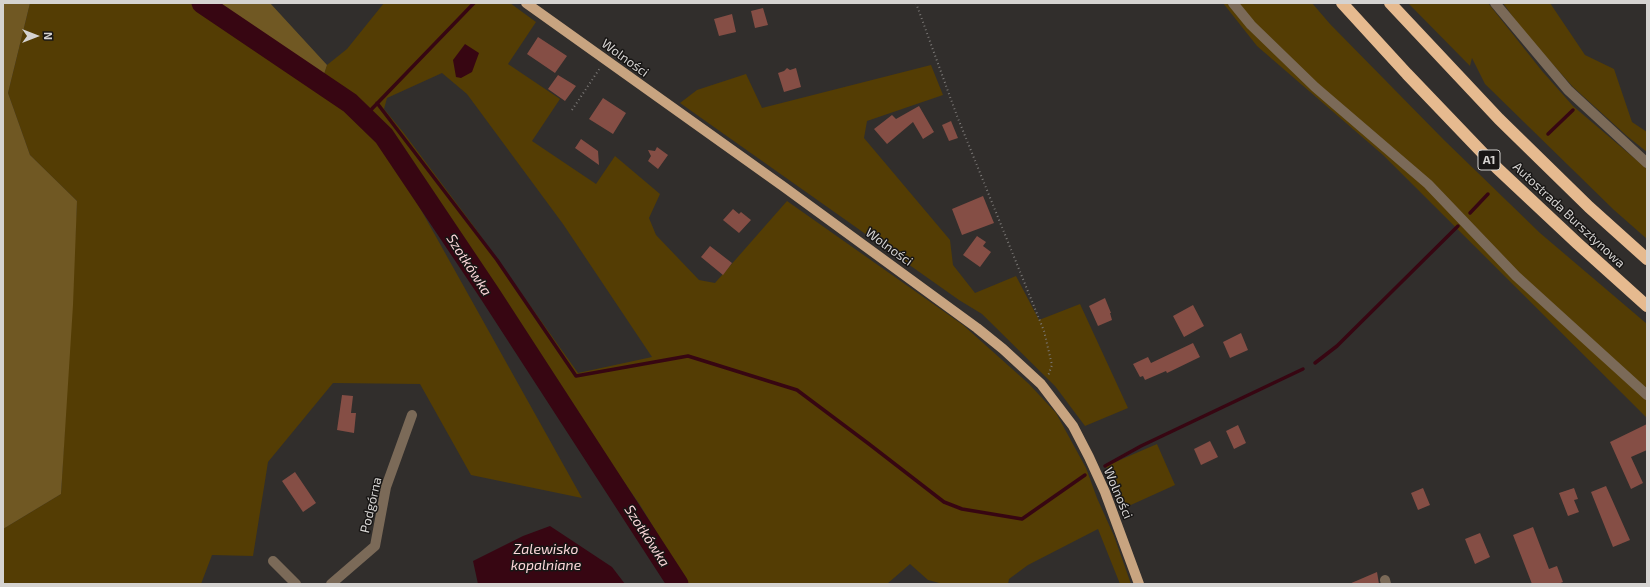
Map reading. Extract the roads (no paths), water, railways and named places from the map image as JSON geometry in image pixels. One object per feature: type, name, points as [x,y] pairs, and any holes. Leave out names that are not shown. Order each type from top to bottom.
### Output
[{"type":"highway","name":"Autostrada Bursztynowa","points":[[1342,3],[1407,74],[1497,168],[1576,243],[1647,306]]},
{"type":"highway","name":"Autostrada Bursztynowa","points":[[1390,3],[1499,119],[1589,207],[1647,259]]},
{"type":"main road","name":"Wolności","points":[[531,5],[977,328],[1003,349],[1041,384],[1073,426],[1089,457],[1105,492],[1139,584]]},
{"type":"street","points":[[1233,3],[1251,25],[1315,87],[1428,184],[1516,276],[1647,395]]},
{"type":"street","points":[[1495,3],[1568,90],[1647,162]]},
{"type":"street","name":"Podgórna","points":[[331,584],[375,546],[386,487],[412,415]]},
{"type":"street","points":[[273,561],[296,584]]},
{"type":"water","points":[[465,44],[479,53],[472,72],[461,78],[456,77],[453,60]]},
{"type":"water","name":"Zalewisko kopalniane","points":[[550,526],[612,567],[625,584],[478,584],[473,561],[523,536]]},
{"type":"waterway","name":"Szotkówka","points":[[202,3],[350,103],[384,136],[490,294],[678,584]]},
{"type":"waterway","points":[[365,116],[474,3]]},
{"type":"waterway","points":[[377,103],[497,260],[576,376],[688,356],[797,390],[944,502],[962,509],[1022,519],[1085,475]]},
{"type":"waterway","points":[[1548,134],[1573,110]]},
{"type":"waterway","points":[[1470,213],[1488,194]]},
{"type":"waterway","points":[[1315,363],[1337,346],[1458,226]]},
{"type":"waterway","points":[[1105,466],[1141,446],[1303,369]]}]
